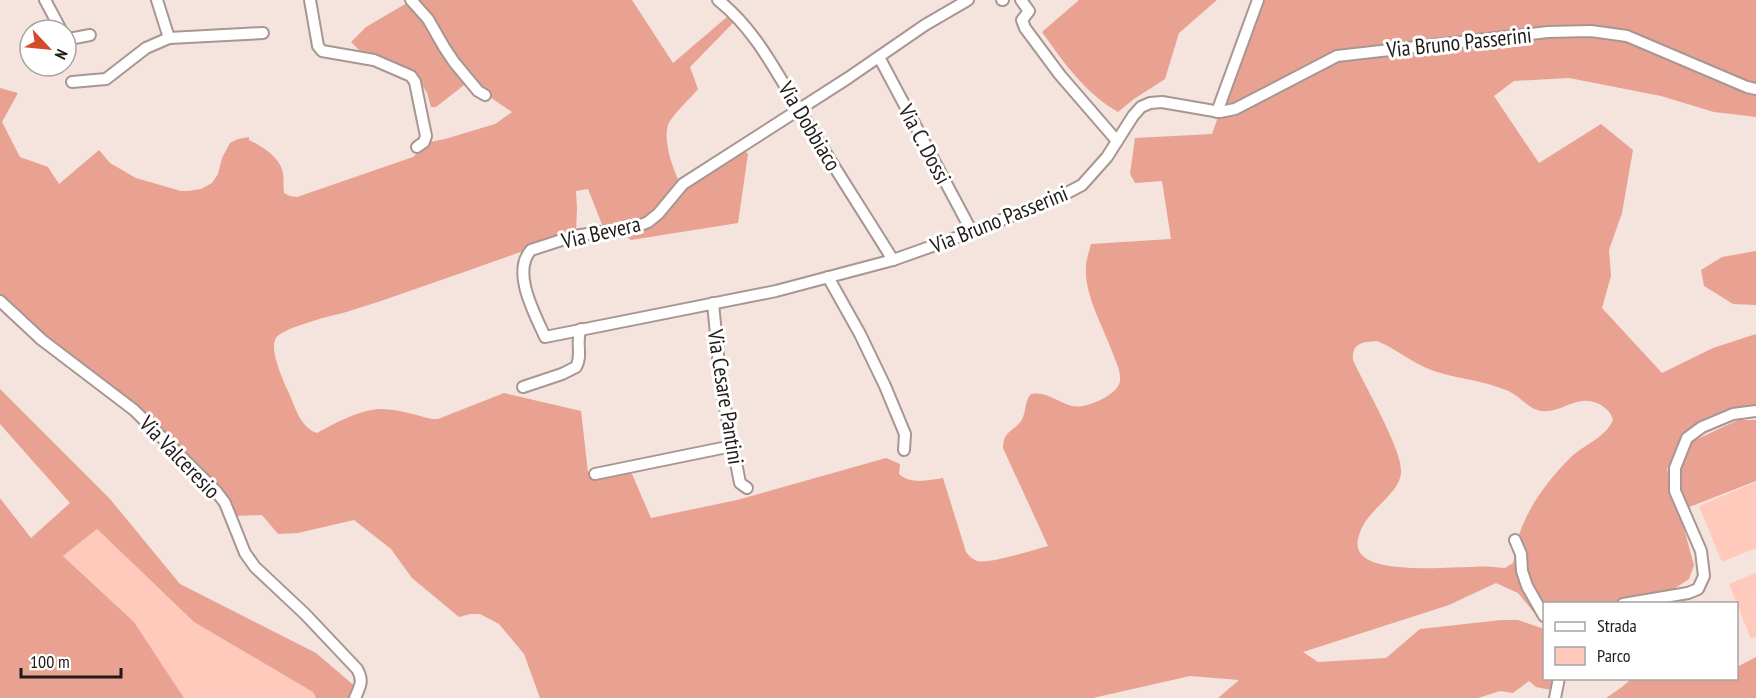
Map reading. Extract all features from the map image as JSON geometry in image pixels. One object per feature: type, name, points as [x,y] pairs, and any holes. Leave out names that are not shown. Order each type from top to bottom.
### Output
[{"type":"street","points":[[45,0],[55,18]]},
{"type":"street","points":[[157,0],[169,38]]},
{"type":"street","points":[[310,0],[318,46],[322,51],[374,60],[411,76],[415,82],[426,136],[424,142],[417,147]]},
{"type":"street","points":[[411,0],[428,19],[454,62],[478,91],[485,95]]},
{"type":"street","name":"Via Dobbiaco","points":[[718,0],[740,20],[766,54],[893,260]]},
{"type":"street","points":[[799,110],[968,0]]},
{"type":"street","points":[[1021,0],[1029,11],[1022,20],[1025,28],[1060,75],[1117,141]]},
{"type":"street","points":[[1217,112],[1258,0]]},
{"type":"street","name":"Via Bruno Passerini","points":[[545,337],[776,291],[893,260],[972,232],[1082,185],[1097,170],[1141,107],[1150,103],[1174,103],[1217,112],[1235,109],[1337,56],[1559,32],[1591,31],[1627,36],[1756,89]]},
{"type":"street","points":[[72,82],[106,79],[146,48],[169,38],[263,33]]},
{"type":"street","points":[[78,37],[90,35]]},
{"type":"street","name":"Via C. Dossi","points":[[879,57],[972,232]]},
{"type":"street","name":"Via Bevera","points":[[545,337],[523,277],[524,264],[531,250],[574,236],[636,227],[648,222],[683,184],[799,110]]},
{"type":"street","points":[[828,277],[860,334],[885,386],[905,434],[904,450]]},
{"type":"street","name":"Via Valceresio","points":[[0,301],[42,340],[134,410],[216,491],[225,503],[245,553],[255,567],[305,614],[357,669],[361,676],[355,698]]},
{"type":"street","name":"Via Cesare Pantini","points":[[712,303],[720,387],[741,483],[747,488]]},
{"type":"street","points":[[523,387],[576,367],[579,357],[578,337],[581,329]]},
{"type":"street","points":[[1630,602],[1688,593],[1698,589],[1704,576],[1701,551],[1675,491],[1675,468],[1687,438],[1702,427],[1733,414],[1756,411]]},
{"type":"street","points":[[595,474],[732,447]]},
{"type":"street","points":[[1515,540],[1521,555],[1522,571],[1527,586],[1543,613]]},
{"type":"street","points":[[1555,698],[1559,680]]},
{"type":"green space","points":[[1756,482],[1756,548],[1722,562],[1699,506]]},
{"type":"green space","points":[[97,529],[194,622],[313,692],[316,698],[184,698],[134,622],[63,556]]},
{"type":"green space","points":[[1756,573],[1756,637],[1751,639],[1729,584]]},
{"type":"shaded area","points":[[412,0],[632,0],[673,63],[727,17],[734,22],[690,67],[698,89],[670,121],[667,142],[679,181],[744,150],[748,154],[738,223],[631,240],[620,231],[603,227],[588,189],[576,191],[576,232],[353,310],[296,326],[280,334],[274,343],[277,363],[295,408],[306,426],[317,433],[356,414],[380,409],[438,419],[504,393],[581,411],[588,472],[632,474],[651,518],[737,500],[886,458],[900,464],[899,474],[909,480],[943,478],[966,552],[975,560],[983,561],[1002,559],[1048,546],[1003,448],[1005,438],[1021,421],[1031,394],[1045,395],[1070,405],[1083,406],[1105,398],[1118,386],[1120,378],[1118,367],[1088,289],[1086,264],[1091,244],[1171,239],[1162,181],[1135,183],[1130,174],[1135,138],[1212,134],[1259,0],[1756,0],[1756,117],[1714,112],[1661,96],[1569,78],[1514,81],[1494,96],[1539,163],[1601,124],[1633,150],[1622,213],[1609,250],[1611,276],[1602,308],[1662,373],[1713,348],[1756,334],[1756,405],[1730,411],[1688,432],[1667,469],[1677,507],[1676,474],[1691,442],[1738,420],[1756,420],[1756,481],[1679,511],[1694,565],[1689,579],[1674,589],[1616,602],[1543,602],[1543,623],[1518,593],[1496,583],[1449,605],[1303,652],[1318,662],[1386,658],[1420,629],[1518,620],[1543,629],[1543,680],[1560,680],[1556,691],[1536,687],[1529,681],[1513,693],[1500,691],[1478,698],[1218,698],[1239,680],[1190,676],[1093,698],[540,698],[524,654],[499,624],[480,614],[459,617],[412,578],[391,549],[354,520],[298,533],[278,534],[262,515],[230,516],[177,451],[0,301],[0,88],[18,93],[2,122],[20,157],[48,167],[59,184],[99,150],[110,163],[136,178],[181,191],[201,189],[212,183],[218,174],[222,158],[230,143],[249,137],[249,140],[275,157],[283,173],[284,193],[297,197],[413,157],[430,142],[495,124],[512,112],[468,82],[436,107],[431,107],[422,85],[400,65],[359,50],[351,42],[366,27]],"holes":[[[1377,341],[1434,371],[1506,390],[1536,410],[1556,410],[1576,402],[1591,401],[1608,410],[1611,415],[1613,420],[1610,426],[1571,457],[1540,493],[1523,524],[1513,563],[1505,568],[1397,567],[1369,560],[1359,550],[1360,531],[1368,518],[1396,487],[1401,473],[1390,434],[1353,360],[1354,350],[1359,344]]]},
{"type":"shaded area","points":[[1079,0],[1217,0],[1179,33],[1165,79],[1118,112],[1085,87],[1042,32]]},
{"type":"shaded area","points":[[1756,251],[1756,305],[1733,304],[1704,286],[1701,270],[1722,257]]},
{"type":"shaded area","points":[[0,389],[110,499],[180,584],[316,653],[357,688],[360,698],[316,698],[313,692],[194,622],[97,529],[63,556],[134,622],[184,698],[0,698],[0,498],[31,538],[70,503],[0,424]]},
{"type":"shaded area","points":[[1756,657],[1756,698],[1606,698],[1630,680],[1738,680],[1738,666]]}]
